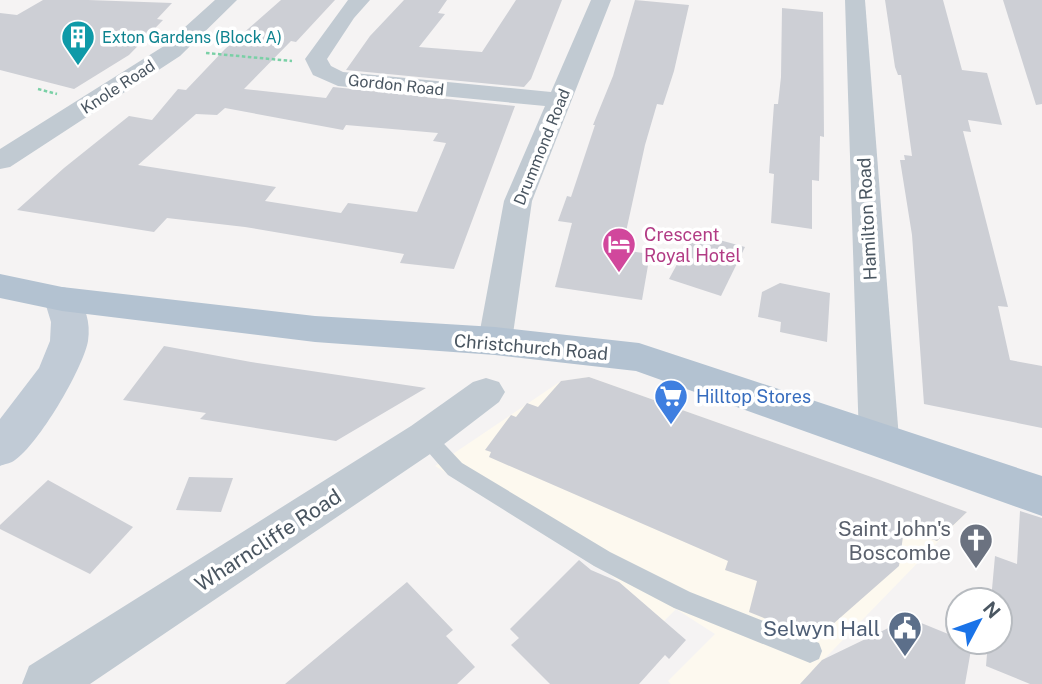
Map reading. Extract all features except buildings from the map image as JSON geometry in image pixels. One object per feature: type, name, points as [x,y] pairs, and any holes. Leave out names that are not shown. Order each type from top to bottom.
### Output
[{"type":"main road","name":"Christchurch Road","points":[[0,285],[62,299],[315,329],[495,341],[639,357],[1042,496]]},
{"type":"street","name":"Knole Road","points":[[0,161],[164,57],[227,0]]},
{"type":"street","points":[[317,63],[316,59],[346,15],[360,0]]},
{"type":"street","name":"Drummond Road","points":[[495,341],[518,201],[601,0]]},
{"type":"street","name":"Hamilton Road","points":[[855,0],[879,439]]},
{"type":"street","name":"Gordon Road","points":[[317,63],[321,71],[338,79],[560,100]]},
{"type":"street","points":[[0,448],[20,426],[61,367],[71,326],[62,299]]},
{"type":"street","name":"Wharncliffe Road","points":[[47,684],[425,437],[486,392]]},
{"type":"lane","points":[[425,437],[455,469],[602,559],[682,600],[810,651]]},
{"type":"path","points":[[246,57],[317,63]]},
{"type":"shaded area","points":[[589,377],[967,512],[800,684],[671,684],[668,681],[715,634],[676,609],[664,621],[598,564],[435,466],[561,381]]},
{"type":"place","name":"Exton Gardens (Block A)","points":[[78,67]]},
{"type":"place","name":"Crescent Royal Hotel","points":[[619,274]]},
{"type":"place","name":"Hilltop Stores","points":[[671,426]]},
{"type":"place","name":"Saint John's Boscombe","points":[[976,570]]},
{"type":"place","name":"Selwyn Hall","points":[[905,658]]}]
